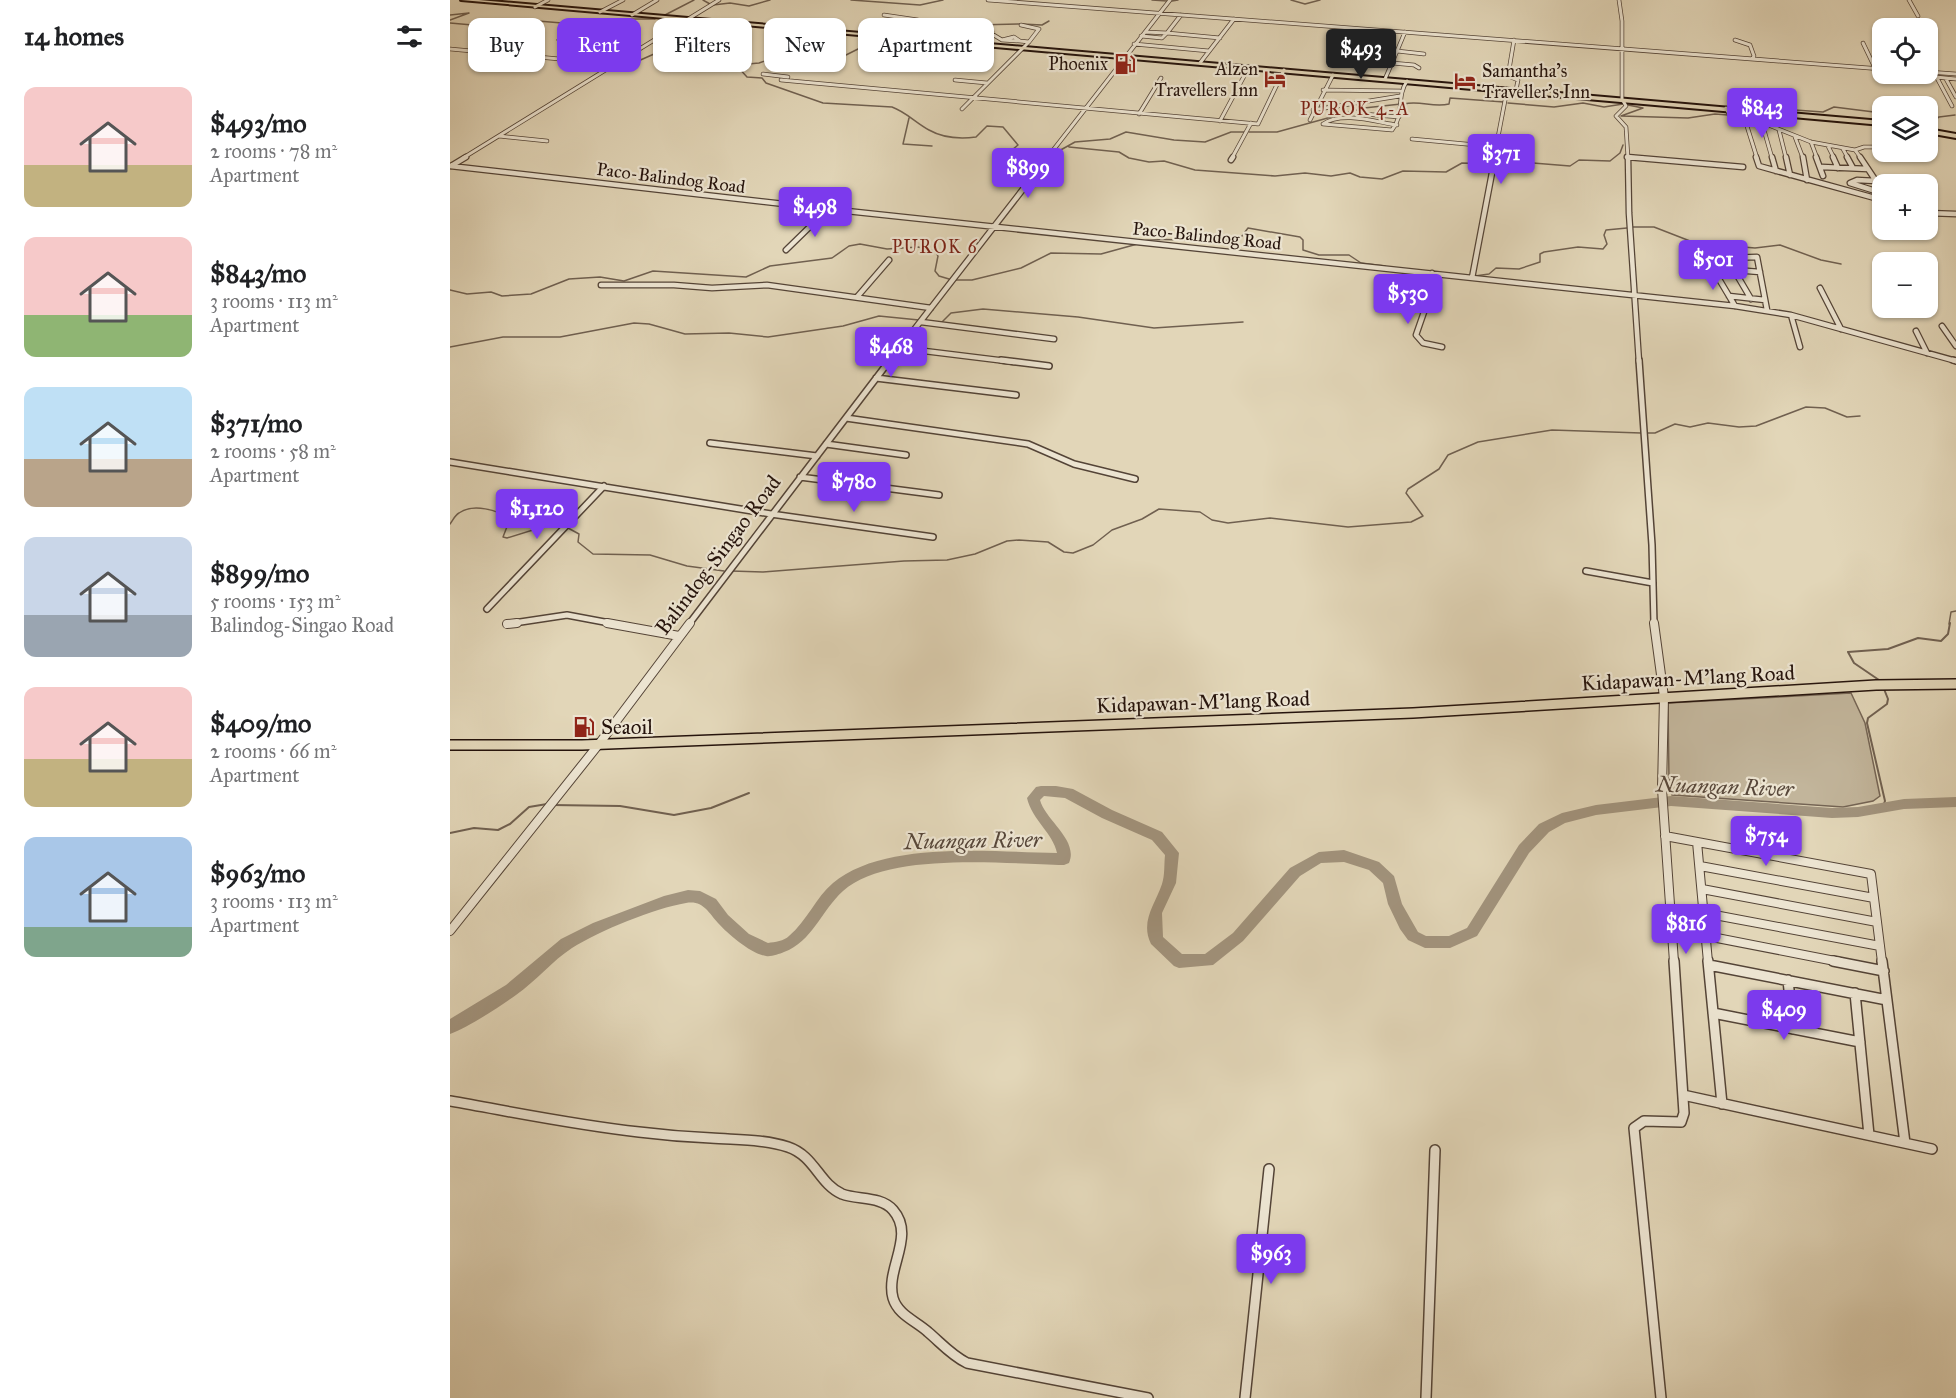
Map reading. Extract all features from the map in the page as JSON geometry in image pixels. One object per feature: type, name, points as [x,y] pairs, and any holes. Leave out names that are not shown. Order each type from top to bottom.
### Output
[{"type":"highway","points":[[463,0],[665,18]]},
{"type":"highway","points":[[752,26],[858,35]]},
{"type":"highway","points":[[994,46],[1872,122]]},
{"type":"highway","points":[[1938,132],[1956,136]]},
{"type":"main road","name":"Kidapawan-M'lang Road","points":[[450,745],[599,744],[1413,713],[1876,685],[1956,684]]},
{"type":"street","points":[[535,6],[548,0]]},
{"type":"street","points":[[600,12],[623,0]]},
{"type":"street","points":[[632,15],[657,0]]},
{"type":"street","points":[[690,18],[719,0]]},
{"type":"street","points":[[988,0],[1161,11],[1180,15],[1872,68]]},
{"type":"street","points":[[1124,57],[1170,0]]},
{"type":"street","points":[[1619,0],[1622,21],[1622,99],[1626,107],[1619,111],[1616,117],[1627,130],[1656,657],[1664,697],[1662,789],[1684,1113],[1682,1122],[1676,1124],[1643,1120],[1634,1128],[1661,1398]]},
{"type":"street","points":[[1909,0],[1918,16]]},
{"type":"street","points":[[884,15],[916,18]]},
{"type":"street","points":[[1141,36],[1162,38],[1180,15]]},
{"type":"street","points":[[1200,63],[1234,19]]},
{"type":"street","points":[[962,109],[1029,42],[1039,28],[1021,25]]},
{"type":"street","points":[[1145,32],[1220,38]]},
{"type":"street","points":[[1385,79],[1405,32]]},
{"type":"street","points":[[994,35],[1002,40],[1013,36],[1020,42],[1029,42]]},
{"type":"street","points":[[1514,40],[1508,76],[1517,79],[1516,90]]},
{"type":"street","points":[[1735,40],[1751,45],[1754,56],[1752,59]]},
{"type":"street","points":[[1863,42],[1872,62]]},
{"type":"street","points":[[1134,44],[1209,51]]},
{"type":"street","points":[[450,49],[557,59]]},
{"type":"street","points":[[1397,51],[1424,54]]},
{"type":"street","name":"Balindog-Singao Road","points":[[450,931],[599,744],[771,514],[1124,57]]},
{"type":"street","points":[[1366,60],[1412,65],[1419,68]]},
{"type":"street","points":[[1220,121],[1249,67]]},
{"type":"street","points":[[781,80],[1258,124],[1284,70]]},
{"type":"street","points":[[450,166],[601,72]]},
{"type":"street","points":[[1938,73],[1956,74]]},
{"type":"street","points":[[763,74],[795,78],[795,81]]},
{"type":"street","points":[[1310,120],[1323,90],[1333,75]]},
{"type":"street","points":[[1139,114],[1161,78]]},
{"type":"street","points":[[1938,78],[1956,79]]},
{"type":"street","points":[[1946,79],[1956,97]]},
{"type":"street","points":[[955,80],[987,83]]},
{"type":"street","points":[[1938,80],[1952,106]]},
{"type":"street","points":[[1397,125],[1340,118],[1322,124],[1392,130],[1397,125],[1402,105],[1400,94],[1407,81]]},
{"type":"street","points":[[1323,90],[1400,94]]},
{"type":"street","points":[[1472,278],[1507,90]]},
{"type":"street","points":[[1313,110],[1339,108],[1377,97],[1400,94]]},
{"type":"street","points":[[1726,108],[1731,118],[1762,123],[1811,142],[1855,150],[1872,147]]},
{"type":"street","points":[[1364,114],[1399,117]]},
{"type":"street","points":[[1748,122],[1746,123],[1757,165],[1872,197]]},
{"type":"street","points":[[1231,160],[1251,123]]},
{"type":"street","points":[[1762,123],[1776,171]]},
{"type":"street","points":[[1779,130],[1790,175]]},
{"type":"street","points":[[499,136],[547,141]]},
{"type":"street","points":[[1795,137],[1804,160],[1807,180]]},
{"type":"street","points":[[1412,139],[1498,147]]},
{"type":"street","points":[[1811,142],[1822,167],[1823,176]]},
{"type":"street","points":[[1828,146],[1838,168]]},
{"type":"street","points":[[1843,149],[1853,168]]},
{"type":"street","points":[[1855,150],[1872,175]]},
{"type":"street","points":[[1627,157],[1743,167]]},
{"type":"street","name":"Paco-Balindog Road","points":[[450,166],[1767,310],[1956,362]]},
{"type":"street","points":[[1822,167],[1868,169]]},
{"type":"street","points":[[1872,181],[1857,180],[1850,183],[1872,189]]},
{"type":"street","points":[[794,221],[809,207]]},
{"type":"street","points":[[786,250],[828,209]]},
{"type":"street","points":[[1938,213],[1956,214]]},
{"type":"street","points":[[1751,299],[1727,258],[1757,257],[1767,310]]},
{"type":"street","points":[[857,297],[889,260]]},
{"type":"street","points":[[1710,264],[1735,306]]},
{"type":"street","points":[[1735,270],[1760,272]]},
{"type":"street","points":[[1432,273],[1424,312],[1416,335],[1423,343],[1442,347]]},
{"type":"street","points":[[601,285],[721,288],[761,285],[931,308]]},
{"type":"street","points":[[1820,288],[1841,329]]},
{"type":"street","points":[[1730,296],[1765,300]]},
{"type":"street","points":[[1791,315],[1800,347]]},
{"type":"street","points":[[921,322],[1054,339]]},
{"type":"street","points":[[1942,326],[1956,346]]},
{"type":"street","points":[[1916,331],[1927,353]]},
{"type":"street","points":[[900,348],[1048,366]]},
{"type":"street","points":[[876,378],[1016,395]]},
{"type":"street","points":[[846,418],[1028,444],[1074,464],[1136,479]]},
{"type":"street","points":[[710,443],[817,456]]},
{"type":"street","points":[[826,444],[906,454]]},
{"type":"street","points":[[450,462],[771,514],[933,537]]},
{"type":"street","points":[[800,477],[939,495]]},
{"type":"street","points":[[487,609],[604,486]]},
{"type":"street","points":[[1586,571],[1653,583]]},
{"type":"street","points":[[507,624],[567,615],[679,636]]},
{"type":"street","points":[[1665,836],[1871,874],[1905,1143]]},
{"type":"street","points":[[1697,842],[1722,1104]]},
{"type":"street","points":[[1700,866],[1874,898]]},
{"type":"street","points":[[1702,889],[1877,922]]},
{"type":"street","points":[[1704,913],[1881,946]]},
{"type":"street","points":[[1671,929],[1884,971]]},
{"type":"street","points":[[1709,965],[1887,1000]]},
{"type":"street","points":[[1788,980],[1793,1029]]},
{"type":"street","points":[[1855,993],[1869,1136]]},
{"type":"street","points":[[1713,1013],[1860,1042]]},
{"type":"street","points":[[1683,1095],[1932,1149]]},
{"type":"street","points":[[450,1101],[634,1131],[742,1139],[800,1152],[814,1163],[833,1190],[848,1197],[878,1202],[894,1209],[902,1224],[901,1239],[891,1281],[893,1300],[908,1319],[928,1330],[950,1354],[967,1363],[1148,1398]]},
{"type":"street","points":[[1426,1398],[1436,1150]]},
{"type":"street","points":[[1245,1398],[1269,1169]]},
{"type":"shaded area","points":[[1851,693],[1865,723],[1880,796],[1873,801],[1843,807],[1672,795],[1669,782],[1668,703]]},
{"type":"waterway","points":[[663,16],[694,0]]},
{"type":"waterway","points":[[703,0],[710,4]]},
{"type":"waterway","points":[[713,5],[730,3],[749,6],[770,0]]},
{"type":"waterway","points":[[851,0],[920,5],[943,0]]},
{"type":"waterway","points":[[1152,0],[1167,1]]},
{"type":"waterway","points":[[1172,1],[1178,0]]},
{"type":"waterway","points":[[1291,0],[1305,4],[1320,0]]},
{"type":"waterway","points":[[450,15],[469,13],[450,20]]},
{"type":"waterway","points":[[641,19],[653,19]]},
{"type":"waterway","points":[[450,23],[506,28],[538,21],[557,23]]},
{"type":"waterway","points":[[1022,24],[1042,25],[1049,21]]},
{"type":"waterway","points":[[994,25],[1020,24]]},
{"type":"waterway","points":[[641,60],[663,50],[682,53],[722,49],[725,51],[723,54],[701,70],[737,66],[747,77],[762,78],[766,83],[823,103],[892,107],[934,133],[946,136],[976,137],[987,126],[1003,127],[1018,145],[1007,154],[1012,157],[1036,157],[1057,152],[1075,142],[1110,139],[1126,132],[1174,140],[1205,142],[1231,132],[1245,132]]},
{"type":"waterway","points":[[846,55],[858,49]]},
{"type":"waterway","points":[[752,64],[764,61]]},
{"type":"waterway","points":[[1404,104],[1443,105],[1449,104],[1450,98],[1504,102]]},
{"type":"waterway","points":[[1508,103],[1554,107],[1583,103],[1604,107],[1623,104]]},
{"type":"waterway","points":[[1249,132],[1277,132],[1364,108],[1401,104]]},
{"type":"waterway","points":[[1628,105],[1643,108],[1621,116],[1688,118],[1715,114],[1728,115]]},
{"type":"waterway","points":[[1731,115],[1769,121],[1792,117],[1795,110],[1823,112],[1834,107],[1872,112]]},
{"type":"waterway","points":[[1938,118],[1955,115]]},
{"type":"waterway","points":[[909,118],[903,144],[932,146]]},
{"type":"waterway","points":[[1533,163],[1570,166],[1579,160],[1610,161],[1620,153],[1623,145]]},
{"type":"waterway","points":[[1069,147],[1119,152],[1129,158],[1149,162],[1164,161],[1195,170],[1275,176],[1305,173],[1331,176],[1350,173],[1360,177],[1382,179],[1403,171],[1446,172],[1462,163],[1492,164]]},
{"type":"waterway","points":[[1632,227],[1654,227],[1690,241],[1708,244],[1755,248],[1780,245],[1821,260],[1841,264]]},
{"type":"waterway","points":[[1143,241],[1168,239],[1218,241],[1242,236],[1248,228],[1300,237],[1303,240],[1303,250],[1319,255],[1349,255],[1361,263],[1385,266]]},
{"type":"waterway","points":[[1475,276],[1489,274],[1496,268],[1519,269],[1540,262],[1540,254],[1544,252],[1578,247],[1603,249],[1607,244],[1604,235],[1606,230],[1627,228]]},
{"type":"waterway","points":[[956,280],[972,280],[1021,268],[1051,253],[1101,254],[1141,243]]},
{"type":"waterway","points":[[450,290],[467,294],[491,292],[502,296],[531,294],[569,279],[600,277],[624,281],[653,271],[746,277],[770,266],[832,258],[849,246],[860,244],[887,249],[918,247],[935,251],[938,256],[935,271],[939,276],[949,279]]},
{"type":"waterway","points":[[941,323],[951,313],[983,309],[1078,317],[1154,328],[1243,322]]},
{"type":"waterway","points":[[450,347],[503,337],[560,337],[634,323],[649,324],[685,334],[729,333],[768,337],[843,326],[879,316],[919,320]]},
{"type":"waterway","points":[[1646,433],[1655,433],[1675,424],[1690,427],[1708,423],[1739,427],[1756,426],[1806,407],[1825,408],[1847,417],[1860,416]]},
{"type":"waterway","points":[[731,571],[763,572],[904,561],[947,560],[975,554],[1007,541],[1019,540],[1048,542],[1064,552],[1073,553],[1093,545],[1112,530],[1142,519],[1159,509],[1200,512],[1212,520],[1228,523],[1270,518],[1348,527],[1411,522],[1423,516],[1406,493],[1408,489],[1439,469],[1448,455],[1478,442],[1552,430],[1641,433]]},
{"type":"waterway","points":[[450,524],[459,513],[478,508],[499,513],[510,519],[503,537],[507,538],[549,525],[563,527]]},
{"type":"waterway","points":[[568,528],[579,534],[578,542],[593,554],[650,555],[687,566],[724,571]]},
{"type":"waterway","points":[[1949,624],[1951,612],[1956,611]]},
{"type":"waterway","points":[[1879,680],[1854,663],[1848,652],[1888,649],[1918,638],[1941,641],[1948,634],[1950,623]]},
{"type":"waterway","points":[[1883,806],[1885,801],[1867,723],[1868,718],[1887,704],[1888,699],[1884,689]]},
{"type":"waterway","name":"Nuangan River","points":[[450,1027],[511,990],[566,944],[598,927],[664,902],[688,896],[700,897],[711,903],[723,919],[744,938],[767,950],[794,941],[838,887],[866,870],[884,864],[945,857],[1064,859],[1060,842],[1035,806],[1033,798],[1041,791],[1068,793],[1107,814],[1157,836],[1172,853],[1169,883],[1155,913],[1156,940],[1179,961],[1208,960],[1238,937],[1295,872],[1319,858],[1344,856],[1374,866],[1389,880],[1395,904],[1413,936],[1425,942],[1450,942],[1472,932],[1524,849],[1544,828],[1562,818],[1596,810],[1671,801],[1832,813],[1858,812],[1904,804],[1956,802]]},
{"type":"waterway","points":[[552,805],[620,806],[674,815],[711,808],[749,793]]},
{"type":"waterway","points":[[450,833],[474,828],[498,830],[510,824],[529,807],[547,804]]},
{"type":"place","name":"Phoenix","points":[[1125,64]]},
{"type":"place","name":"Alzen Travellers Inn","points":[[1275,79]]},
{"type":"place","name":"Samantha's Traveller's Inn","points":[[1465,81]]},
{"type":"place","name":"Seaoil","points":[[584,727]]},
{"type":"district","name":"PUROK 4-A","points":[[1355,109]]},
{"type":"district","name":"PUROK 6","points":[[935,247]]}]
